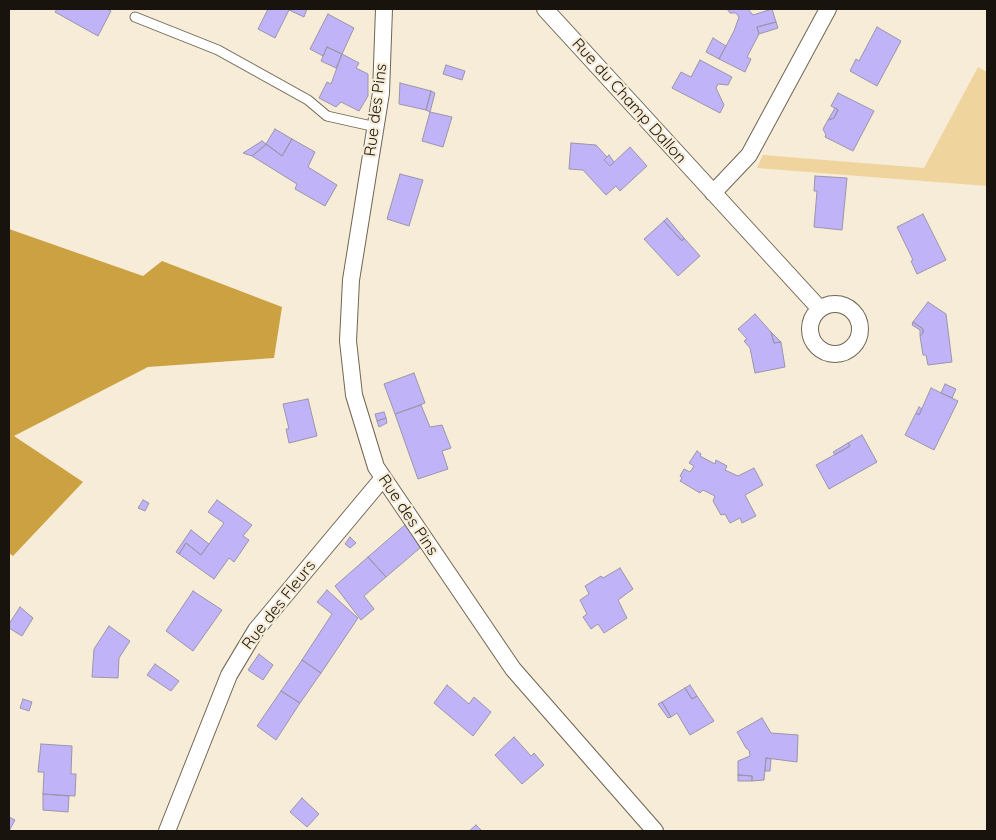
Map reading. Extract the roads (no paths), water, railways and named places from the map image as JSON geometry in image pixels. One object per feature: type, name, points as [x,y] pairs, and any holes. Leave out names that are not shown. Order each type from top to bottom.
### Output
[{"type":"street","name":"Rue des Pins","points":[[384,9],[381,93],[351,280],[348,341],[354,395],[376,467],[513,669],[655,831]]},
{"type":"street","name":"Rue du Champ Dallon","points":[[545,9],[820,309]]},
{"type":"street","points":[[713,193],[749,154],[828,9]]},
{"type":"street","name":"Rue des Fleurs","points":[[167,831],[229,675],[256,630],[383,478]]},
{"type":"lane","points":[[135,17],[218,50],[308,100],[327,116],[376,127]]}]
